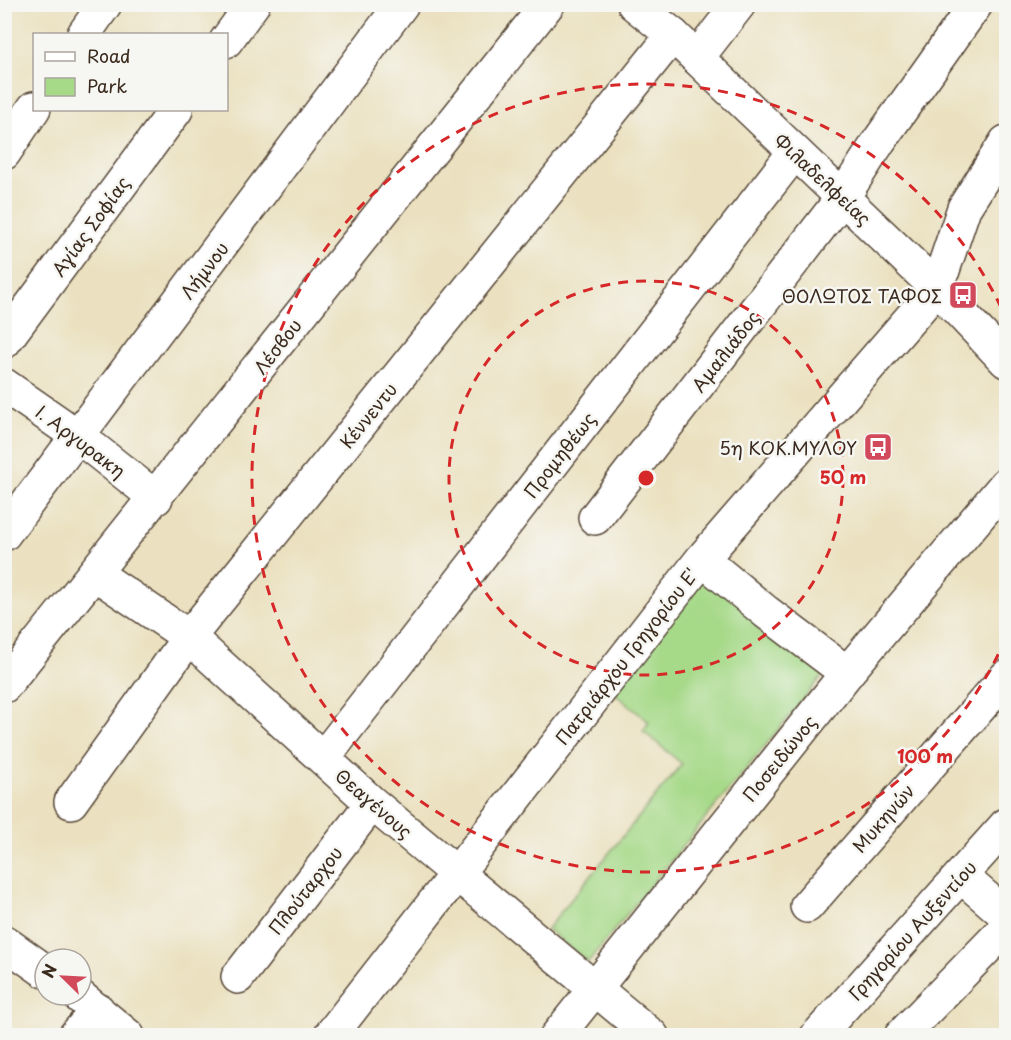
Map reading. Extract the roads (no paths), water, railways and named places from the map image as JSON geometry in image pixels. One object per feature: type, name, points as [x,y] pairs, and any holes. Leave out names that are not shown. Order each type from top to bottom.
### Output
[{"type":"street","points":[[85,33],[105,4]]},
{"type":"street","points":[[228,38],[253,4]]},
{"type":"street","name":"Λήμνου","points":[[4,534],[402,4]]},
{"type":"street","name":"Λέσβου","points":[[4,686],[548,4]]},
{"type":"street","name":"Φιλαδελφείας","points":[[633,4],[673,35],[794,153],[843,197],[937,288],[1006,361]]},
{"type":"street","points":[[697,58],[740,4]]},
{"type":"street","name":"Αμαλιάδος","points":[[595,518],[843,197],[879,141],[976,4]]},
{"type":"street","name":"Κέννεντυ","points":[[71,802],[189,638],[673,35]]},
{"type":"street","points":[[4,153],[33,110]]},
{"type":"street","name":"Αγίας Σοφίας","points":[[4,342],[175,111]]},
{"type":"street","points":[[937,288],[964,208],[1006,142]]},
{"type":"street","name":"Προμηθέως","points":[[324,758],[794,153]]},
{"type":"street","name":"Πατριάρχου Γρηγορίου E'","points":[[330,1035],[702,559],[937,288]]},
{"type":"street","name":"Ι. Αργυρακη","points":[[4,385],[79,437],[156,498]]},
{"type":"street","name":"Ποσειδώνος","points":[[557,1035],[847,673],[1006,484]]},
{"type":"street","points":[[702,559],[766,612],[847,673]]},
{"type":"street","name":"Θεαγένους","points":[[94,573],[189,638],[372,803],[652,1035]]},
{"type":"street","name":"Μυκηνών","points":[[807,906],[1006,677]]},
{"type":"street","name":"Πλούταρχου","points":[[238,977],[372,803]]},
{"type":"street","name":"Γρηγορίου Αυξεντίου","points":[[817,1035],[1006,825]]},
{"type":"street","points":[[961,876],[1006,915]]},
{"type":"street","points":[[901,1035],[1006,928]]},
{"type":"street","points":[[4,942],[33,963]]},
{"type":"street","points":[[93,1006],[128,1035]]},
{"type":"street","points":[[75,1035],[86,1007]]},
{"type":"place","name":"ΘΟΛΩΤΟΣ ΤΑΦΟΣ","points":[[963,295]]},
{"type":"place","name":"5η ΚΟΚ.ΜΥΛΟΥ","points":[[878,447]]}]
